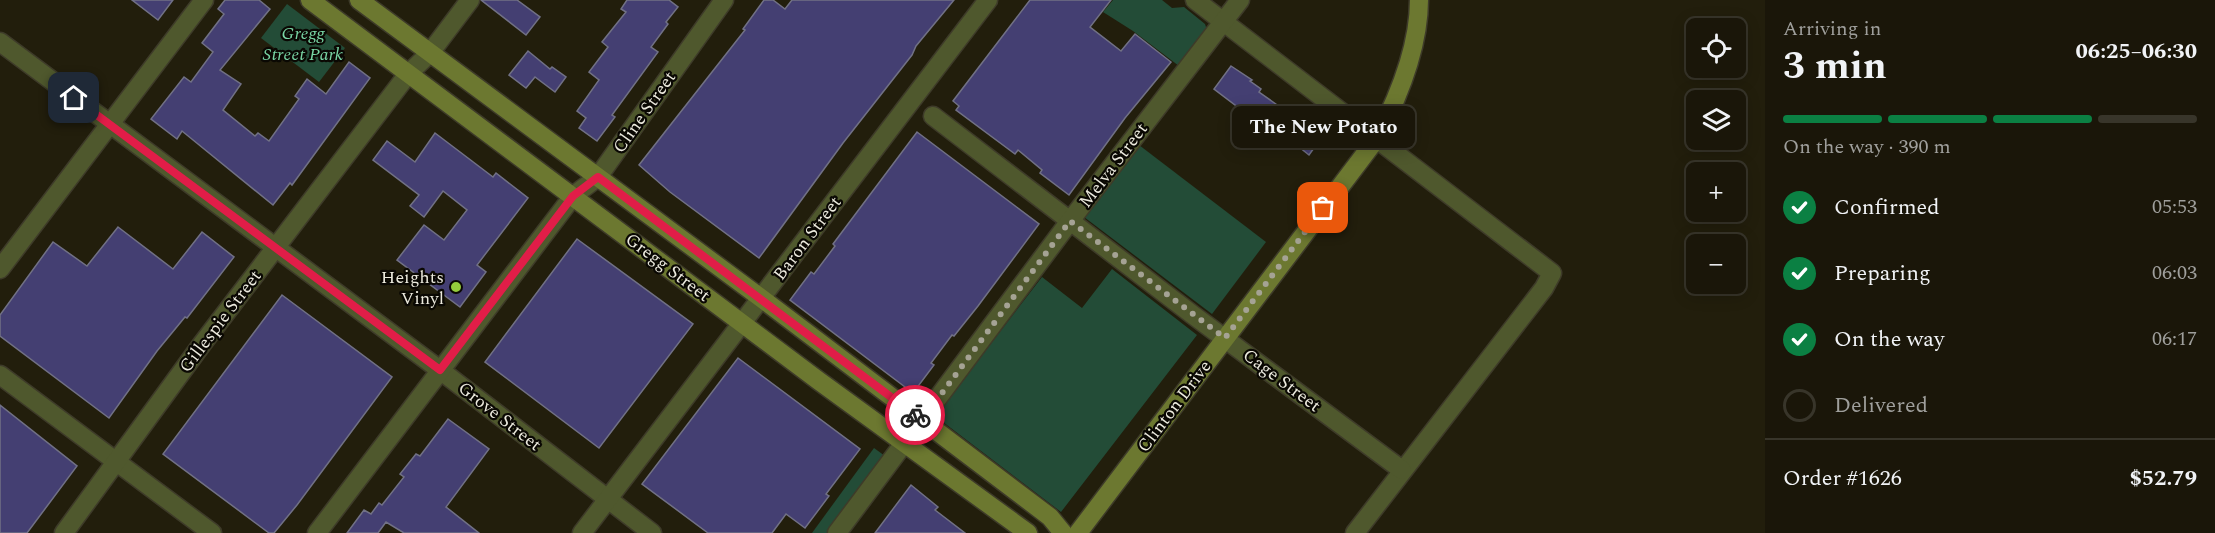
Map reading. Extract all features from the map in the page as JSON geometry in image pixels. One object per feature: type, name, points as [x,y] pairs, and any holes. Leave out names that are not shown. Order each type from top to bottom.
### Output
[{"type":"street","points":[[0,269],[204,0]]},
{"type":"street","name":"Gregg Street","points":[[310,0],[1028,533]]},
{"type":"street","name":"Gregg Street","points":[[359,0],[761,298],[1050,517],[1063,533]]},
{"type":"street","name":"Gillespie Street","points":[[64,533],[275,248],[408,74],[430,53],[470,0]]},
{"type":"street","name":"Cline Street","points":[[317,533],[573,196],[598,177],[724,0]]},
{"type":"street","name":"Baron Street","points":[[582,533],[988,0]]},
{"type":"street","points":[[1196,0],[1552,273],[1544,288],[1355,533]]},
{"type":"street","name":"Melva Street","points":[[837,533],[1070,221],[1240,0]]},
{"type":"street","name":"Clinton Drive","points":[[1078,533],[1377,138],[1396,102],[1419,19],[1419,0]]},
{"type":"street","name":"Grove Street","points":[[0,42],[440,370],[652,533]]},
{"type":"street","name":"Cage Street","points":[[933,116],[1402,471]]},
{"type":"street","points":[[0,375],[212,533]]},
{"type":"green space","points":[[1113,0],[1162,0],[1172,8],[1184,7],[1205,24],[1207,30],[1179,66],[1133,31],[1103,12]]},
{"type":"green space","name":"Gregg Street Park","points":[[287,4],[345,48],[319,82],[261,38]]},
{"type":"green space","points":[[1139,145],[1266,242],[1212,314],[1084,217]]},
{"type":"green space","points":[[1112,269],[1197,335],[1061,512],[935,416],[1042,277],[1082,308]]},
{"type":"green space","points":[[874,448],[885,456],[830,533],[812,533]]},
{"type":"building","points":[[132,0],[173,0],[158,20]]},
{"type":"building","points":[[225,0],[259,0],[270,9],[220,70],[241,84],[223,110],[255,136],[258,133],[269,141],[299,99],[295,96],[307,79],[326,94],[349,62],[370,78],[292,185],[290,183],[273,205],[182,131],[177,139],[151,119],[184,77],[191,82],[213,52],[202,43],[224,14],[218,9]]},
{"type":"building","points":[[481,0],[517,0],[540,17],[526,35]]},
{"type":"building","points":[[627,0],[669,0],[678,7],[651,47],[658,52],[612,115],[615,117],[597,141],[579,128],[586,118],[577,111],[599,80],[589,72],[608,47],[602,42],[626,12],[621,9]]},
{"type":"building","points":[[764,0],[773,0],[785,9],[792,0],[954,0],[916,46],[912,55],[843,143],[759,258],[670,192],[639,165],[745,30],[743,29]]},
{"type":"building","points":[[1030,0],[1111,0],[1090,27],[1121,51],[1135,34],[1171,62],[1125,118],[1069,195],[1040,173],[1042,170],[1018,150],[1015,154],[956,110],[959,106],[953,101]]},
{"type":"building","points":[[528,51],[550,69],[552,67],[566,77],[555,92],[535,77],[526,88],[509,75]]},
{"type":"building","points":[[1231,66],[1252,80],[1250,81],[1261,89],[1259,92],[1322,137],[1309,155],[1264,119],[1260,124],[1214,89]]},
{"type":"building","points":[[917,132],[1039,224],[978,306],[931,363],[934,365],[913,393],[790,300],[811,272],[814,274],[835,246],[833,244]]},
{"type":"building","points":[[435,133],[493,177],[496,173],[528,198],[477,265],[486,272],[460,307],[397,260],[424,225],[444,240],[467,210],[443,191],[424,217],[410,206],[419,195],[373,160],[387,141],[415,162]]},
{"type":"building","points":[[118,227],[173,269],[202,232],[234,257],[187,318],[185,317],[157,351],[109,418],[0,336],[0,315],[53,242],[87,266]]},
{"type":"building","points":[[577,239],[693,324],[599,448],[485,362]]},
{"type":"building","points":[[282,295],[392,377],[297,505],[274,533],[269,533],[163,454]]},
{"type":"building","points":[[738,358],[860,449],[826,494],[829,496],[805,528],[786,514],[772,533],[708,533],[642,484]]},
{"type":"building","points":[[0,405],[77,466],[27,533],[0,533]]},
{"type":"building","points":[[448,419],[489,449],[446,507],[479,533],[404,533],[386,522],[378,533],[347,533],[364,510],[371,514],[379,503],[382,505],[404,477],[400,474],[416,454],[420,456]]},
{"type":"building","points":[[911,485],[938,507],[935,510],[965,533],[875,533]]},
{"type":"way so far","points":[[915,415],[922,420],[1070,221],[1225,338],[1323,208]]},
{"type":"place","name":"The New Potato","points":[[1323,208]]},
{"type":"place","name":"Heights Vinyl","points":[[456,287]]},
{"type":"route","points":[[74,98],[440,370],[573,196],[598,177],[915,415]]}]
